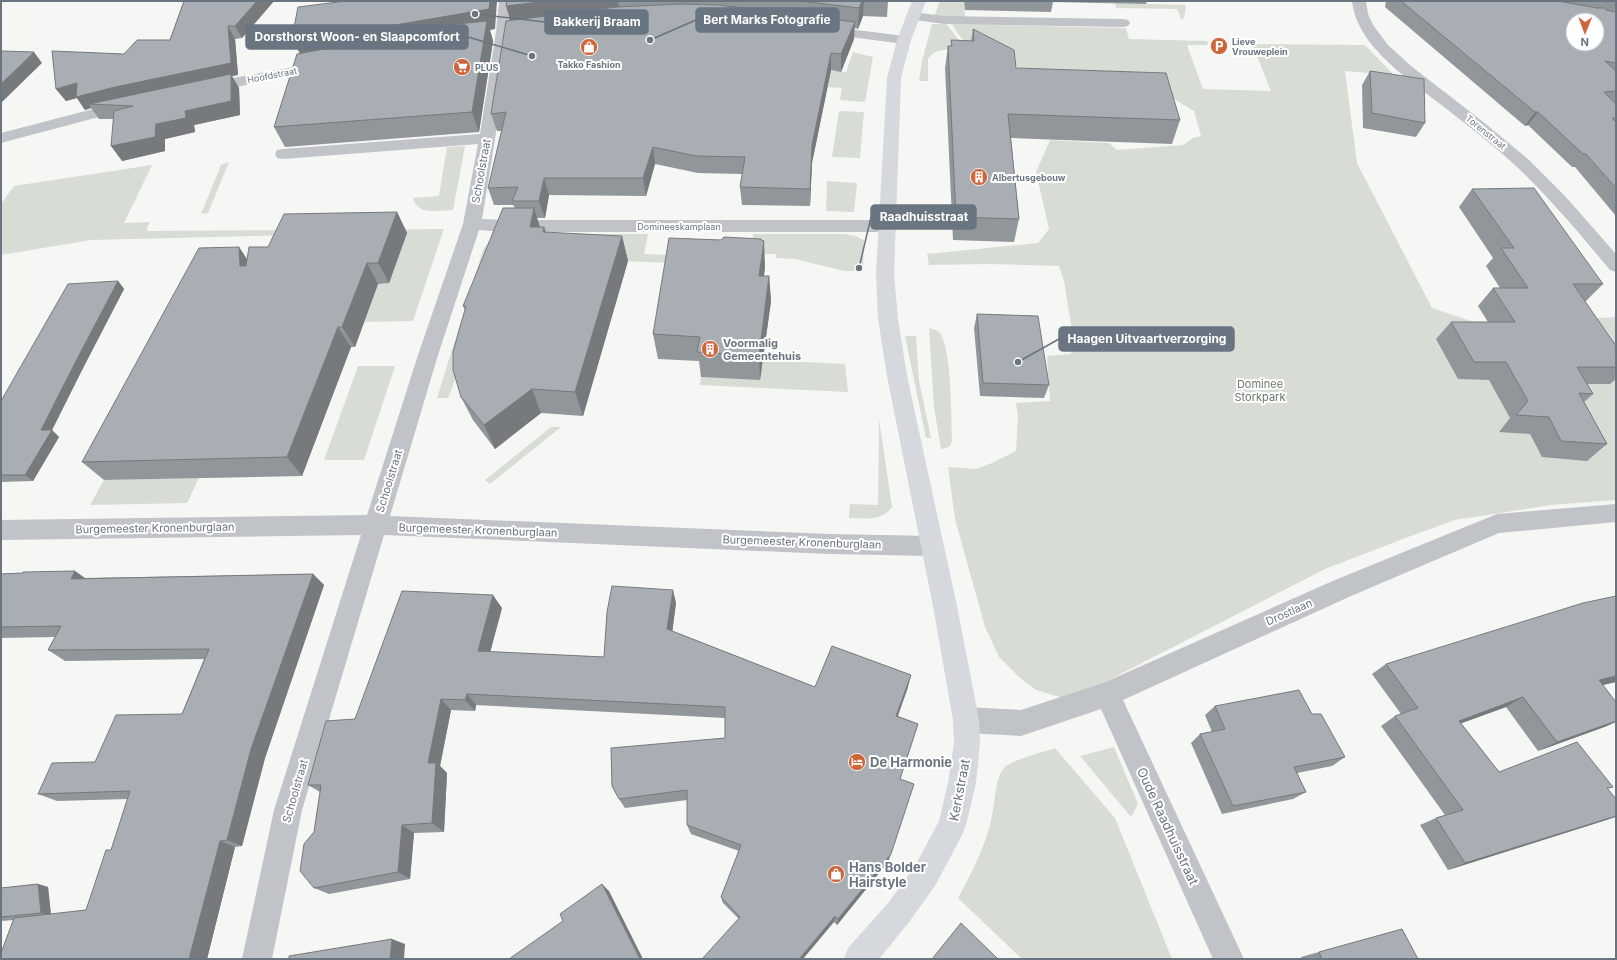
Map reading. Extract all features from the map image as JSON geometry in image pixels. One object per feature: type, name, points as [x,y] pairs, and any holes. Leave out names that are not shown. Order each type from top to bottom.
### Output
[{"type":"street","name":"Schoolstraat","points":[[257,959],[288,810],[428,355],[472,224],[487,138],[506,1]]},
{"type":"street","name":"Torenstraat","points":[[1360,1],[1362,16],[1365,24],[1380,44],[1417,78],[1486,132],[1522,163],[1566,206],[1616,266]]},
{"type":"street","points":[[916,9],[944,20],[1123,23]]},
{"type":"street","name":"Kerkstraat","points":[[859,959],[899,912],[925,876],[952,825],[962,783],[967,743],[966,720],[945,606],[896,376],[889,325],[885,274],[886,226],[894,78],[904,40],[916,9]]},
{"type":"street","points":[[814,29],[904,40]]},
{"type":"street","name":"Hoofdstraat","points":[[192,90],[335,63]]},
{"type":"street","points":[[1,138],[140,102]]},
{"type":"street","points":[[283,154],[487,138]]},
{"type":"street","name":"Domineeskamplaan","points":[[472,224],[502,226],[886,226]]},
{"type":"street","name":"Drostlaan","points":[[966,720],[1021,723],[1107,694],[1343,588],[1497,524],[1616,513]]},
{"type":"street","name":"Burgemeester Kronenburglaan","points":[[1,530],[375,526],[830,544],[932,546]]},
{"type":"street","name":"Oude Raadhuisstraat","points":[[1107,694],[1228,959]]},
{"type":"green space","points":[[940,1],[964,1],[965,17],[934,17]]},
{"type":"green space","points":[[1115,3],[1186,5],[1184,19],[1181,19],[1177,9],[1116,8]]},
{"type":"green space","points":[[932,24],[946,24],[959,40],[967,46],[938,51],[932,54],[928,59],[928,81],[919,81],[922,61]]},
{"type":"green space","name":"Dominee Storkpark","points":[[952,24],[1126,28],[1129,39],[1207,41],[1208,45],[1187,45],[1203,89],[1271,91],[1252,44],[1365,45],[1394,75],[1345,71],[1357,163],[1432,308],[1483,325],[1616,317],[1616,500],[1551,505],[1455,520],[1325,569],[1070,700],[1036,690],[1019,677],[999,657],[985,627],[955,519],[948,467],[976,469],[1016,451],[1018,416],[1016,403],[1050,401],[1047,356],[1070,354],[1075,349],[1064,281],[1059,266],[988,264],[929,265],[927,254],[1038,243],[1049,229],[1036,172],[1050,140],[1109,143],[1117,150],[1183,145],[1193,138],[1201,136],[1194,111],[1156,88],[1025,70],[965,42]]},
{"type":"green space","points":[[853,52],[873,57],[865,102],[840,100],[842,88],[828,87],[829,79],[827,70],[846,72]]},
{"type":"green space","points":[[839,111],[864,112],[860,158],[832,157]]},
{"type":"green space","points":[[465,146],[453,210],[429,211],[424,210],[415,204],[413,198],[439,196],[447,147]]},
{"type":"green space","points":[[229,162],[208,213],[201,214],[221,165]]},
{"type":"green space","points":[[152,165],[124,223],[150,222],[147,231],[444,229],[413,321],[364,322],[378,284],[297,235],[91,240],[1,255],[1,204],[14,186]]},
{"type":"green space","points":[[827,181],[857,183],[854,212],[826,211]]},
{"type":"green space","points":[[512,234],[648,234],[644,254],[696,256],[695,264],[550,258],[474,331],[448,398],[437,398],[483,250],[491,240]]},
{"type":"green space","points":[[753,234],[844,234],[855,236],[864,240],[863,271],[844,271],[795,259],[776,258],[776,254],[751,254]]},
{"type":"green space","points":[[929,328],[940,333],[947,354],[949,369],[952,441],[948,447],[941,449],[934,407]]},
{"type":"green space","points":[[905,336],[916,336],[919,381],[931,438],[926,438]]},
{"type":"green space","points":[[763,360],[845,364],[848,392],[700,385],[701,377],[760,379]]},
{"type":"green space","points":[[358,366],[395,366],[364,460],[324,460]]},
{"type":"green space","points":[[879,419],[892,507],[888,512],[878,517],[849,518],[850,504],[878,505]]},
{"type":"green space","points":[[551,427],[561,427],[490,484],[485,480]]},
{"type":"green space","points":[[199,478],[187,503],[90,505],[104,480]]},
{"type":"green space","points":[[1114,747],[1138,804],[1131,817],[1080,756]]},
{"type":"green space","points":[[1055,748],[1115,818],[1172,959],[1022,959],[958,898],[973,869],[986,838],[992,816],[997,784],[1001,772],[1013,762]]},
{"type":"building","points":[[184,1],[257,1],[235,26],[228,26],[231,63],[115,87],[76,97],[77,83],[56,89],[52,51],[124,54],[137,40],[170,40]]},
{"type":"building","points":[[346,1],[490,1],[489,9],[301,41],[302,37],[292,38],[298,7]]},
{"type":"building","points":[[507,1],[548,1],[506,6]]},
{"type":"building","points":[[800,1],[862,1],[859,8]]},
{"type":"building","points":[[1401,1],[1558,1],[1605,8],[1606,10],[1616,12],[1616,63],[1605,61],[1616,71],[1616,91],[1604,92],[1616,104],[1616,118],[1612,118],[1616,122],[1616,188],[1586,154],[1583,154],[1538,112],[1535,112]]},
{"type":"building","points":[[680,4],[718,5],[855,22],[841,54],[831,53],[812,145],[810,189],[740,187],[745,157],[696,156],[653,147],[643,178],[544,178],[539,201],[512,201],[518,187],[488,188],[506,112],[491,114],[506,21],[617,7]]},
{"type":"building","points":[[487,21],[472,112],[274,127],[297,54],[457,24]]},
{"type":"building","name":"Albertusgebouw","points":[[973,29],[1014,50],[1016,68],[1166,73],[1180,120],[1008,114],[1019,219],[956,217],[948,46],[952,46],[951,40],[974,41]]},
{"type":"building","points":[[1,51],[34,52],[1,84]]},
{"type":"building","points":[[1370,71],[1424,79],[1425,123],[1372,113]]},
{"type":"building","points":[[231,74],[231,101],[185,111],[186,118],[156,124],[155,137],[111,146],[114,111],[133,106],[89,104]]},
{"type":"building","points":[[1534,188],[1603,284],[1573,284],[1616,346],[1616,367],[1577,367],[1593,394],[1579,393],[1607,444],[1561,441],[1549,417],[1516,415],[1528,401],[1506,362],[1474,362],[1451,322],[1515,322],[1493,288],[1528,288],[1501,248],[1514,248],[1472,189]]},
{"type":"building","points":[[503,208],[534,208],[530,227],[544,227],[543,232],[622,236],[575,392],[532,389],[484,425],[461,397],[453,370],[453,352],[466,306],[463,306]]},
{"type":"building","points":[[397,212],[378,263],[367,263],[342,327],[338,327],[287,457],[82,462],[199,248],[239,247],[240,266],[246,266],[249,247],[268,247],[284,214]]},
{"type":"building","points":[[724,237],[761,239],[764,241],[759,276],[769,276],[759,356],[697,352],[700,337],[653,334],[669,238],[721,240]]},
{"type":"building","points":[[118,281],[41,430],[52,430],[25,475],[1,475],[1,401],[68,284]]},
{"type":"building","points":[[977,314],[1038,316],[1049,385],[983,383]]},
{"type":"building","points":[[75,571],[71,579],[313,574],[251,749],[227,840],[220,841],[189,959],[1,959],[1,953],[14,918],[86,910],[106,850],[111,850],[130,791],[38,794],[52,763],[95,762],[116,715],[182,714],[209,649],[48,650],[61,626],[1,627],[1,574]]},
{"type":"building","points":[[612,586],[673,590],[667,629],[815,687],[832,646],[911,675],[896,716],[918,724],[900,779],[914,784],[891,854],[838,919],[835,916],[799,959],[702,959],[740,917],[721,897],[741,845],[687,825],[687,790],[619,799],[612,786],[611,748],[725,738],[725,707],[467,694],[465,700],[441,699],[428,763],[436,763],[432,823],[402,825],[398,872],[314,888],[300,871],[304,844],[314,832],[321,785],[308,785],[326,721],[355,719],[402,591],[493,595],[478,651],[604,657],[607,612]]},
{"type":"building","points":[[1616,596],[1616,676],[1599,680],[1616,702],[1616,721],[1557,742],[1523,697],[1459,721],[1499,772],[1577,742],[1613,787],[1607,788],[1616,799],[1616,816],[1465,863],[1436,818],[1463,810],[1395,716],[1418,708],[1386,664],[1583,603]]},
{"type":"building","points":[[1299,690],[1312,714],[1321,714],[1345,757],[1294,767],[1306,792],[1233,806],[1200,734],[1225,729],[1215,706]]},
{"type":"building","points":[[38,884],[41,913],[1,917],[1,888]]},
{"type":"building","points":[[602,884],[640,959],[509,959],[563,921],[560,914]]},
{"type":"building","points":[[961,923],[998,959],[932,959]]},
{"type":"building","points":[[1402,929],[1418,959],[1322,959],[1319,952]]},
{"type":"building","points":[[392,939],[390,959],[289,959],[289,956]]},
{"type":"place","name":"Bakkerij Braam","points":[[475,14]]},
{"type":"place","name":"Bert Marks Fotografie","points":[[650,40]]},
{"type":"place","name":"Lieve Vrouweplein","points":[[1219,46]]},
{"type":"place","name":"Takko Fashion","points":[[589,47]]},
{"type":"place","name":"Dorsthorst Woon- en Slaapcomfort","points":[[532,56]]},
{"type":"place","name":"PLUS","points":[[462,67]]},
{"type":"place","name":"Albertusgebouw","points":[[979,177]]},
{"type":"place","name":"Raadhuisstraat","points":[[859,268]]},
{"type":"place","name":"Voormalig Gemeentehuis","points":[[710,349]]},
{"type":"place","name":"Haagen Uitvaartverzorging","points":[[1018,362]]},
{"type":"place","name":"De Harmonie","points":[[857,762]]},
{"type":"place","name":"Hans Bolder Hairstyle","points":[[836,874]]}]
